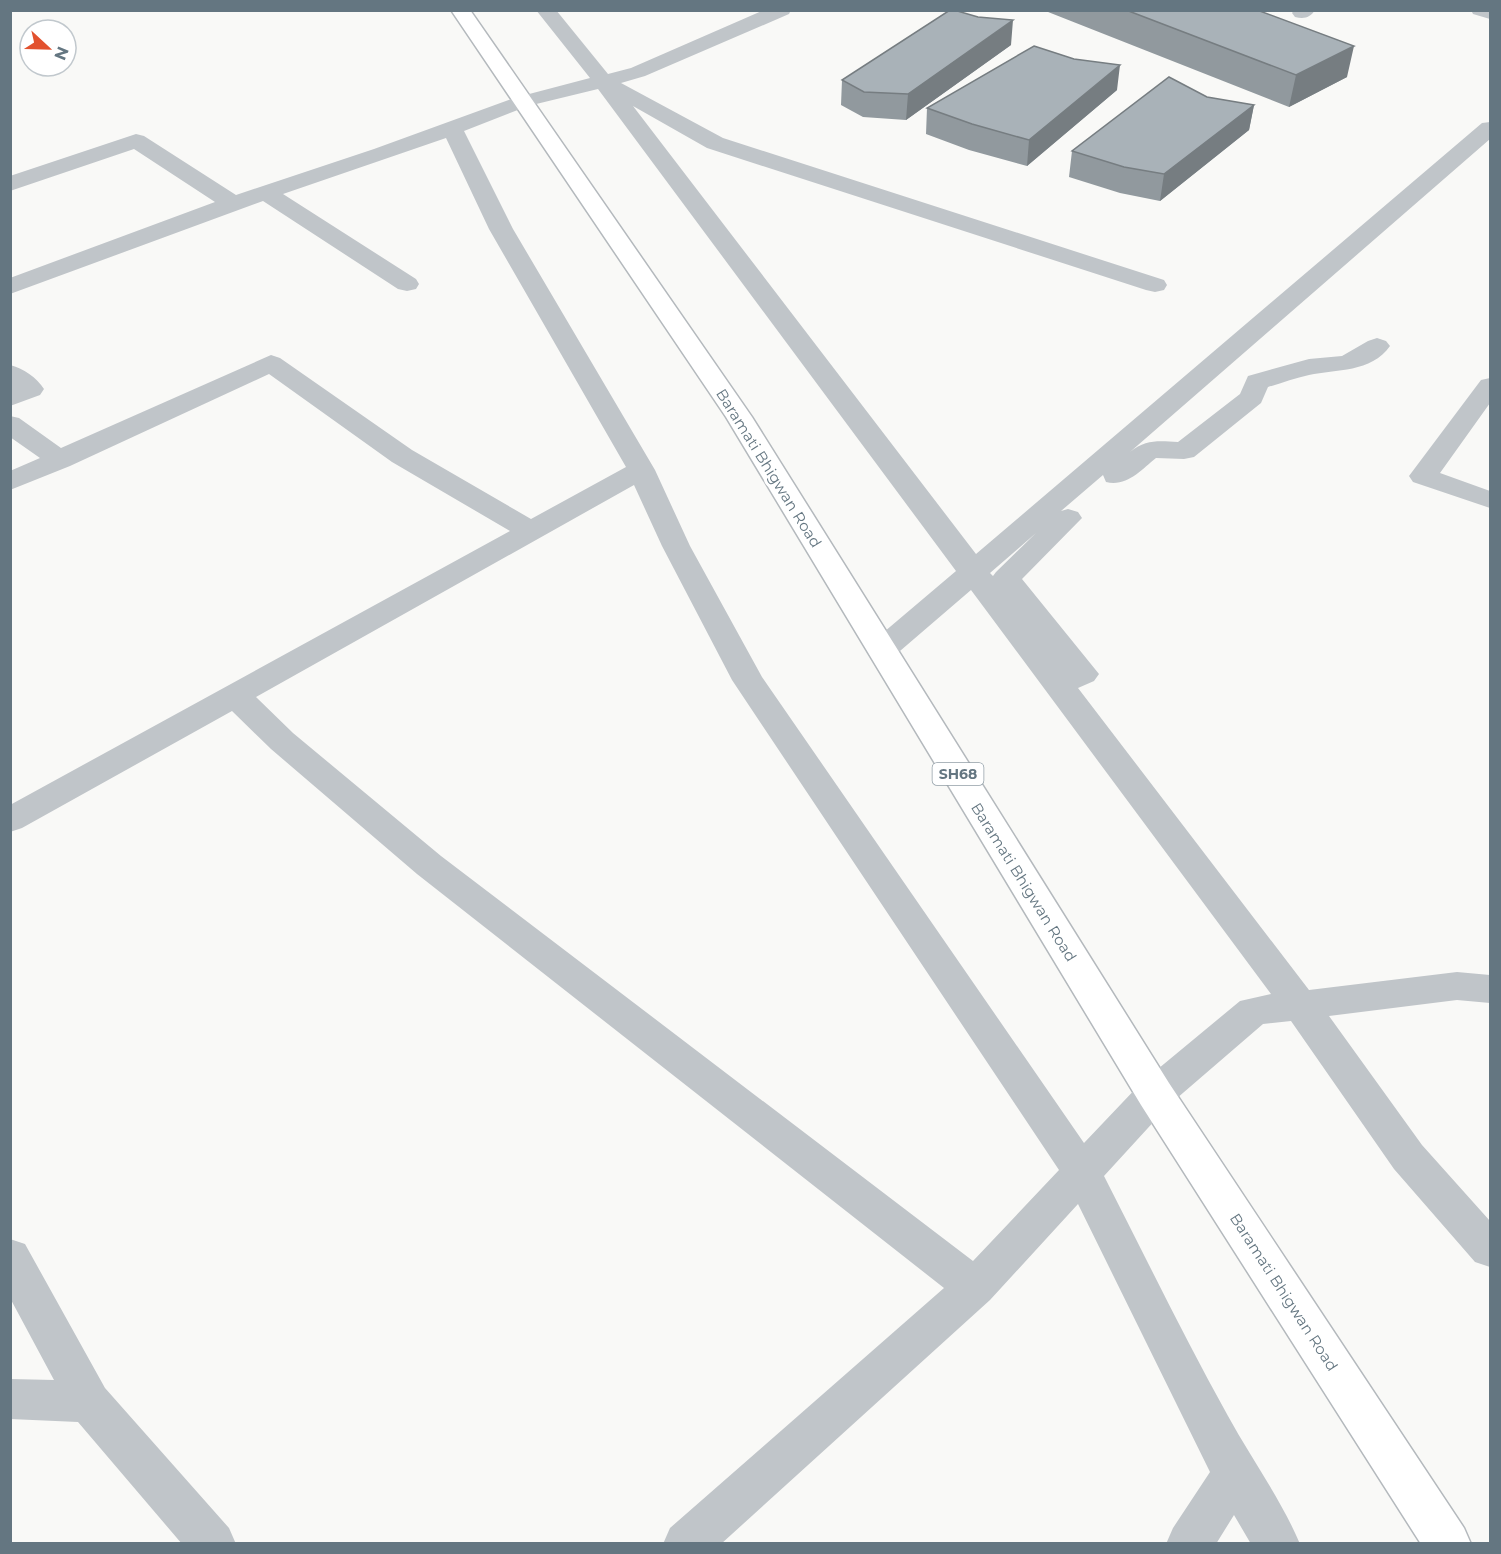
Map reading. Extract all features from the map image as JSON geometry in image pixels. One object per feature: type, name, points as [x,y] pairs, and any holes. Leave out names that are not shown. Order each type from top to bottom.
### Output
[{"type":"main road","name":"Baramati Bhigwan Road","points":[[460,10],[739,417],[1155,1095],[1449,1544]]},
{"type":"street","points":[[545,10],[603,81],[1300,1005],[1408,1157],[1490,1249]]},
{"type":"street","points":[[10,287],[233,203],[382,154],[521,102],[638,72],[782,10]]},
{"type":"street","points":[[1480,10],[1491,13]]},
{"type":"street","points":[[603,81],[715,143],[1155,285]]},
{"type":"street","points":[[452,128],[501,229],[641,470],[676,546],[748,680],[1082,1172],[1191,1391],[1235,1474],[1277,1544]]},
{"type":"street","points":[[882,650],[1489,130]]},
{"type":"street","points":[[10,184],[136,141],[233,203]]},
{"type":"street","points":[[266,193],[407,284]]},
{"type":"street","points":[[1057,684],[1083,674],[1006,578],[1052,531],[1140,455],[1150,449],[1184,451],[1252,397],[1257,382],[1309,367],[1348,363],[1377,346]]},
{"type":"street","points":[[10,482],[271,363],[402,456],[530,530]]},
{"type":"street","points":[[10,373],[31,389],[10,398]]},
{"type":"street","points":[[1491,386],[1481,413],[1423,476],[1491,500]]},
{"type":"street","points":[[10,424],[60,460]]},
{"type":"street","points":[[10,820],[641,470]]},
{"type":"street","points":[[234,695],[282,741],[429,865],[975,1287]]},
{"type":"street","points":[[686,1544],[975,1287],[1155,1095],[1253,1011],[1457,986],[1491,988]]},
{"type":"street","points":[[10,1257],[89,1402],[213,1544]]},
{"type":"street","points":[[10,1399],[89,1402]]},
{"type":"street","points":[[1189,1544],[1235,1474]]},
{"type":"building","points":[[950,10],[978,17],[1013,20],[908,94],[864,92],[842,80]]},
{"type":"building","points":[[1126,10],[1257,10],[1354,46],[1296,75]]},
{"type":"building","points":[[1034,46],[1074,59],[1120,65],[1029,140],[927,108]]},
{"type":"building","points":[[1169,77],[1207,97],[1254,105],[1164,174],[1124,167],[1072,151]]}]
